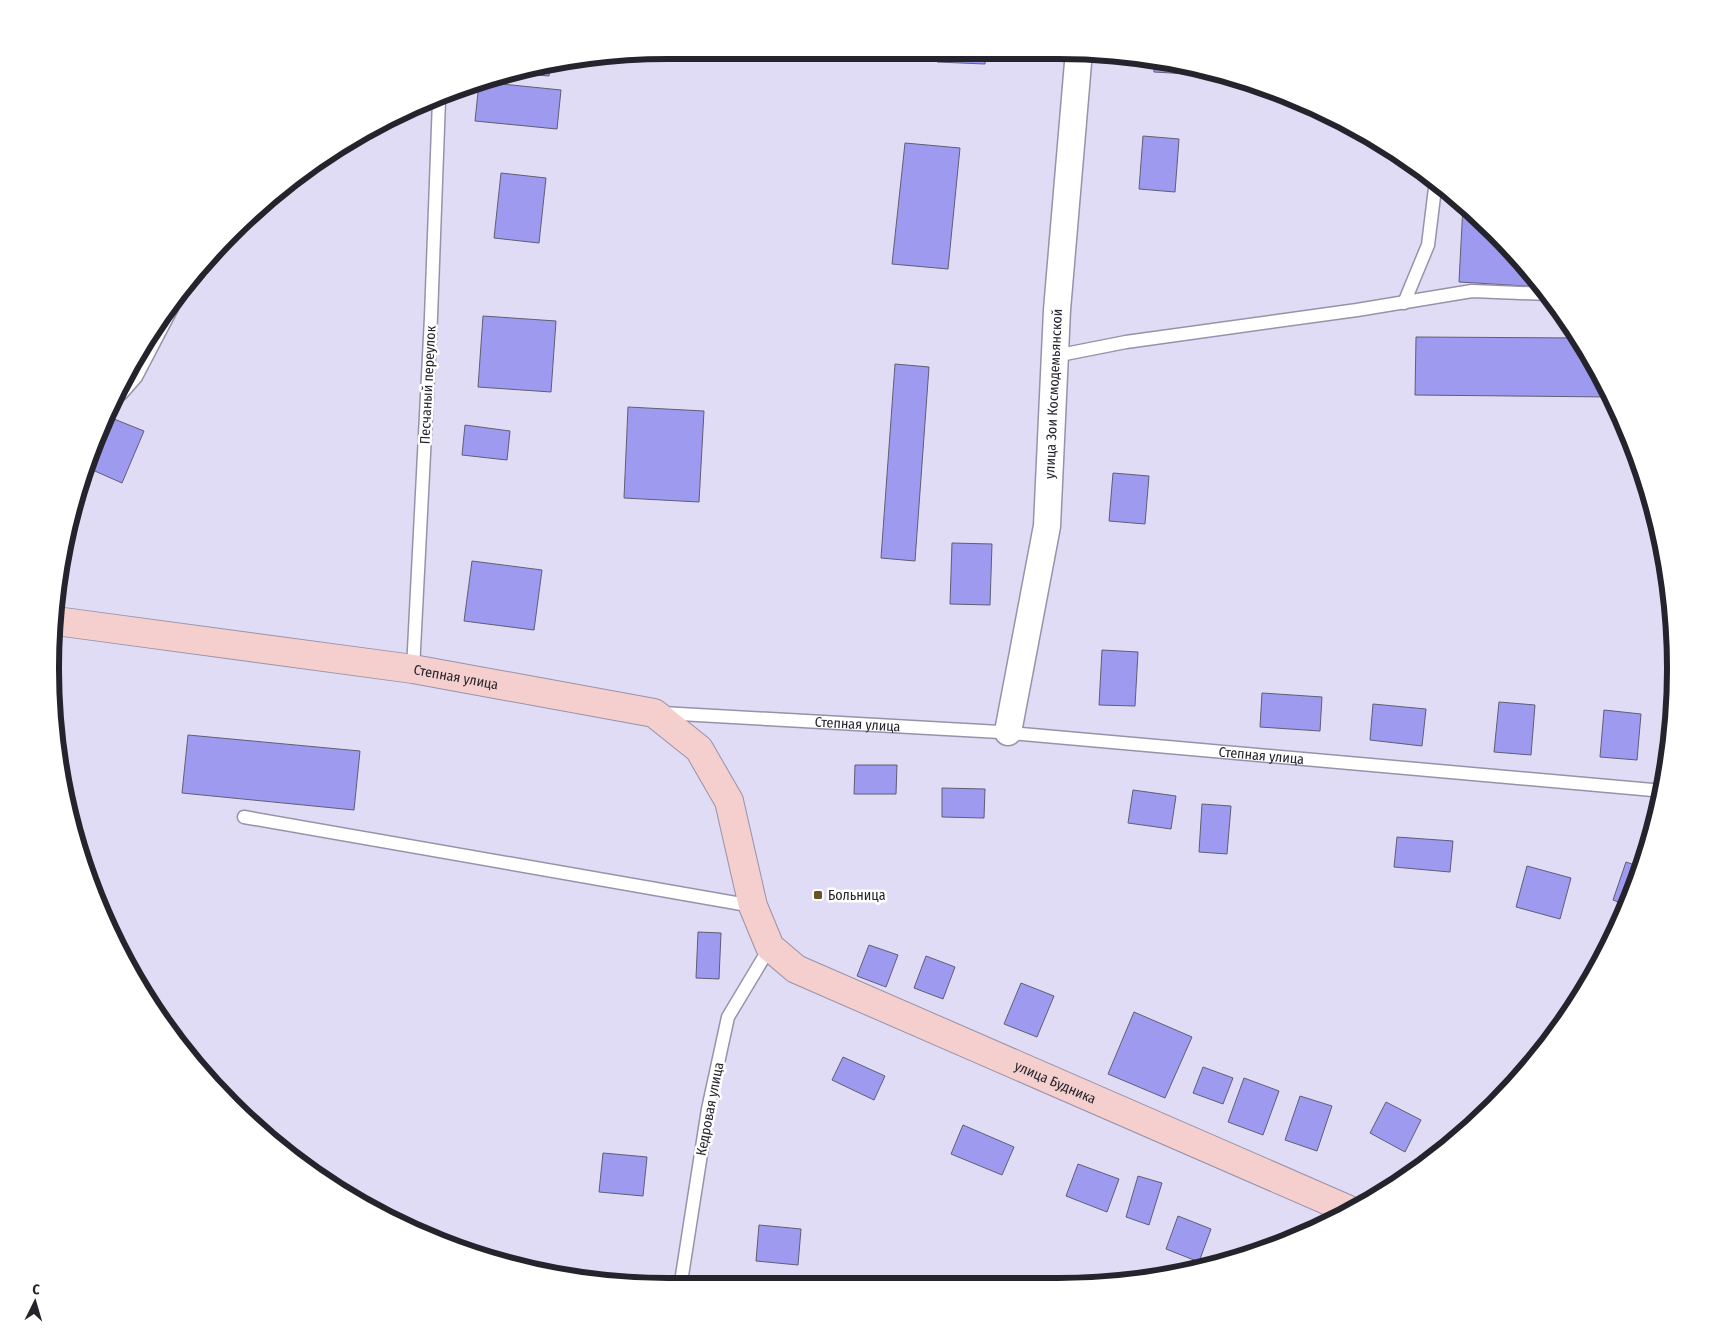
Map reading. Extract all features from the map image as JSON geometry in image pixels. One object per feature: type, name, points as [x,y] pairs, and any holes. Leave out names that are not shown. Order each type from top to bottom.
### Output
[{"type":"street","name":"улица Зои Космодемьянской","points":[[1008,732],[1047,526],[1057,310],[1078,60]]},
{"type":"street","name":"Степная улица","points":[[61,622],[413,669],[654,713]]},
{"type":"street","points":[[654,713],[700,750],[729,801],[754,906],[770,947]]},
{"type":"street","name":"улица Будника","points":[[770,947],[796,969],[1342,1207]]},
{"type":"lane","name":"Песчаный переулок","points":[[413,669],[431,317],[439,104]]},
{"type":"lane","points":[[1404,302],[1428,246],[1435,190]]},
{"type":"lane","points":[[1055,356],[1126,342],[1472,292],[1538,294]]},
{"type":"lane","points":[[129,386],[136,378],[156,340]]},
{"type":"lane","name":"Степная улица","points":[[654,713],[1008,732],[1655,790]]},
{"type":"lane","points":[[244,817],[754,906]]},
{"type":"lane","name":"Кедровая улица","points":[[682,1278],[708,1109],[728,1017],[770,947]]},
{"type":"building","points":[[937,59],[985,59],[985,64],[937,62]]},
{"type":"building","points":[[1154,67],[1189,73],[1189,74],[1154,72]]},
{"type":"building","points":[[550,70],[549,76],[532,75]]},
{"type":"building","points":[[498,84],[561,90],[557,129],[475,121],[478,89]]},
{"type":"building","points":[[1143,136],[1179,139],[1175,192],[1139,189]]},
{"type":"building","points":[[905,143],[960,148],[948,269],[892,264]]},
{"type":"building","points":[[501,173],[546,178],[539,243],[494,238]]},
{"type":"building","points":[[1463,212],[1489,237],[1532,286],[1459,282]]},
{"type":"building","points":[[483,316],[556,321],[551,392],[478,387]]},
{"type":"building","points":[[1416,337],[1569,338],[1586,364],[1603,397],[1415,395]]},
{"type":"building","points":[[895,364],[929,367],[915,561],[881,558]]},
{"type":"building","points":[[628,407],[704,411],[699,502],[624,498]]},
{"type":"building","points":[[113,419],[144,431],[122,483],[92,470]]},
{"type":"building","points":[[465,425],[510,431],[507,460],[462,455]]},
{"type":"building","points":[[1113,473],[1149,476],[1145,524],[1109,521]]},
{"type":"building","points":[[952,543],[992,544],[990,605],[950,604]]},
{"type":"building","points":[[472,561],[542,570],[534,630],[464,621]]},
{"type":"building","points":[[1102,650],[1138,652],[1135,706],[1099,705]]},
{"type":"building","points":[[1262,693],[1322,697],[1320,731],[1260,727]]},
{"type":"building","points":[[1499,702],[1535,705],[1531,755],[1494,752]]},
{"type":"building","points":[[1373,704],[1426,709],[1422,746],[1370,740]]},
{"type":"building","points":[[1604,710],[1641,714],[1637,760],[1600,757]]},
{"type":"building","points":[[188,735],[360,751],[354,810],[182,793]]},
{"type":"building","points":[[855,765],[897,765],[896,794],[854,794]]},
{"type":"building","points":[[942,788],[985,789],[984,818],[942,817]]},
{"type":"building","points":[[1133,790],[1176,796],[1171,829],[1128,823]]},
{"type":"building","points":[[1202,804],[1231,806],[1227,854],[1199,852]]},
{"type":"building","points":[[1397,837],[1453,841],[1450,872],[1394,867]]},
{"type":"building","points":[[1626,862],[1635,865],[1621,903],[1613,900]]},
{"type":"building","points":[[1527,866],[1571,878],[1560,919],[1516,907]]},
{"type":"building","points":[[698,932],[721,933],[719,979],[696,978]]},
{"type":"building","points":[[869,945],[898,955],[886,987],[857,976]]},
{"type":"building","points":[[926,956],[955,967],[943,999],[914,988]]},
{"type":"building","points":[[1021,983],[1054,996],[1037,1037],[1004,1024]]},
{"type":"building","points":[[1134,1012],[1192,1037],[1165,1098],[1108,1074]]},
{"type":"building","points":[[843,1057],[885,1076],[874,1100],[832,1080]]},
{"type":"building","points":[[1203,1067],[1233,1078],[1223,1104],[1193,1093]]},
{"type":"building","points":[[1244,1078],[1279,1091],[1263,1135],[1228,1122]]},
{"type":"building","points":[[1300,1096],[1332,1106],[1317,1151],[1285,1140]]},
{"type":"building","points":[[1386,1102],[1421,1120],[1405,1152],[1370,1133]]},
{"type":"building","points":[[963,1125],[1014,1147],[1002,1175],[951,1154]]},
{"type":"building","points":[[603,1153],[647,1157],[643,1196],[599,1192]]},
{"type":"building","points":[[1078,1164],[1119,1179],[1107,1212],[1066,1196]]},
{"type":"building","points":[[1138,1176],[1162,1183],[1149,1225],[1126,1217]]},
{"type":"building","points":[[1178,1216],[1211,1229],[1199,1261],[1166,1249]]},
{"type":"building","points":[[759,1225],[801,1229],[798,1265],[756,1261]]},
{"type":"place","name":"Больница","points":[[818,895]]}]
